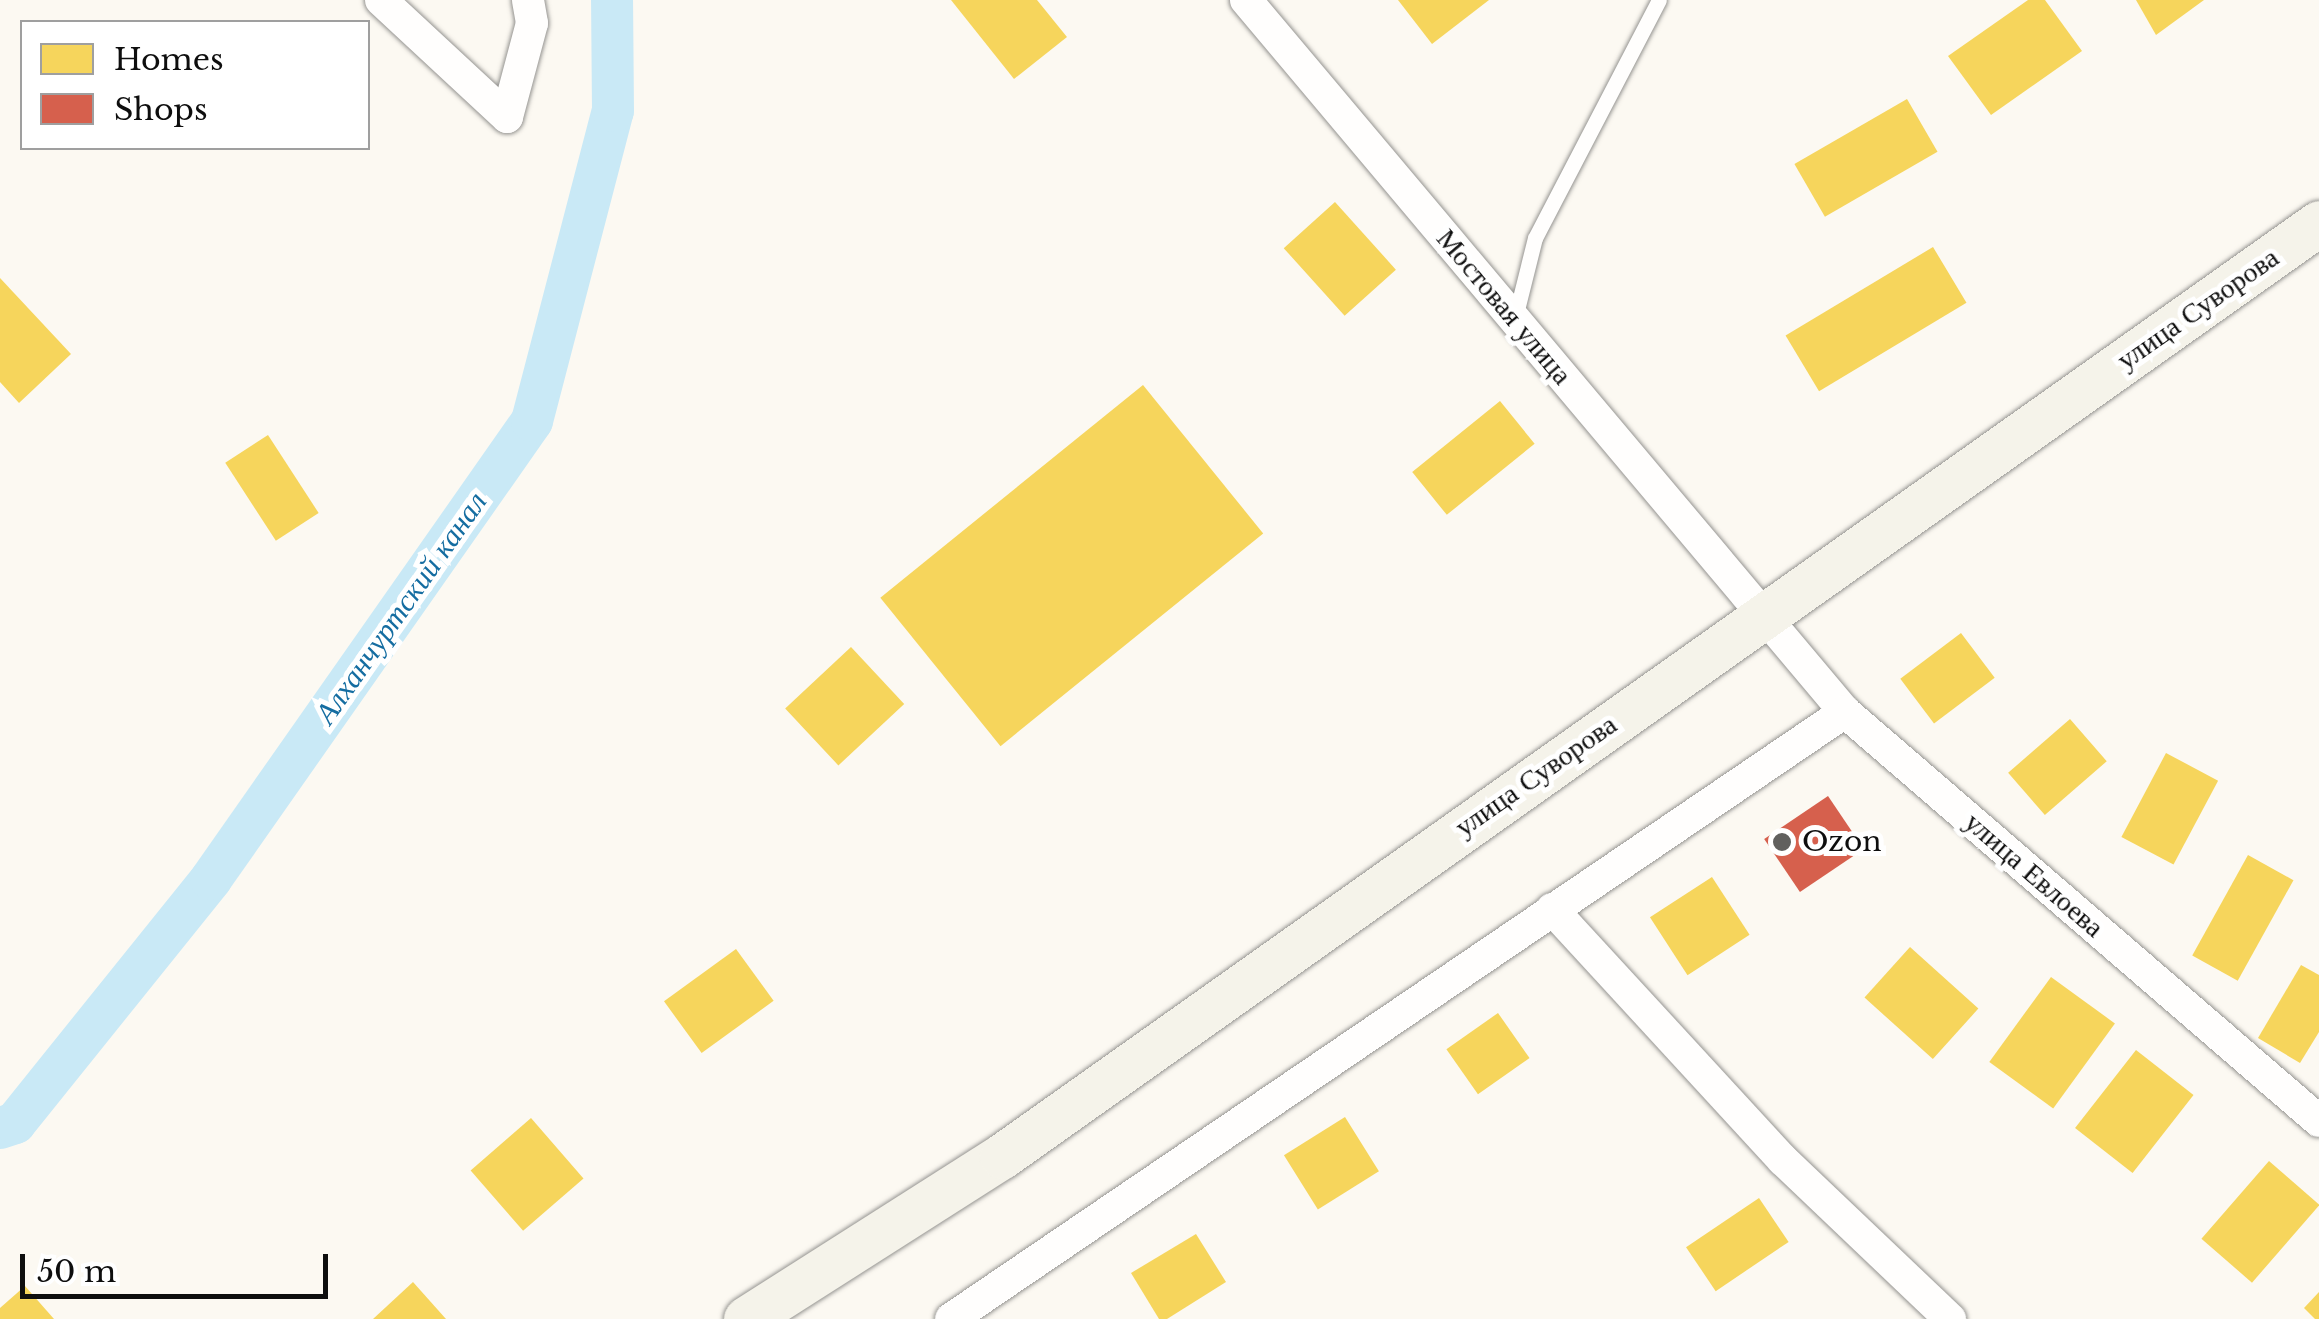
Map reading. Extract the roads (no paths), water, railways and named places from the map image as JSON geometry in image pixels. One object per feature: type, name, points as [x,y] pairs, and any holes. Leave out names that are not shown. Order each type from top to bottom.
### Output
[{"type":"main road","name":"улица Суворова","points":[[746,1319],[1002,1156],[1761,615],[2318,225]]},
{"type":"street","points":[[381,0],[507,118],[532,23],[528,0]]},
{"type":"street","name":"Мостовая улица","points":[[1246,0],[1761,615]]},
{"type":"street","name":"улица Евлоева","points":[[1761,615],[1845,712],[2319,1121]]},
{"type":"street","points":[[952,1319],[1845,712]]},
{"type":"street","points":[[1552,909],[1784,1160],[1950,1319]]},
{"type":"lane","points":[[1514,320],[1535,238],[1659,0]]},
{"type":"waterway","name":"Алханчуртский канал","points":[[0,1128],[15,1123],[211,879],[532,421],[613,111],[612,0]]},
{"type":"place","name":"Ozon","points":[[1782,842]]}]
